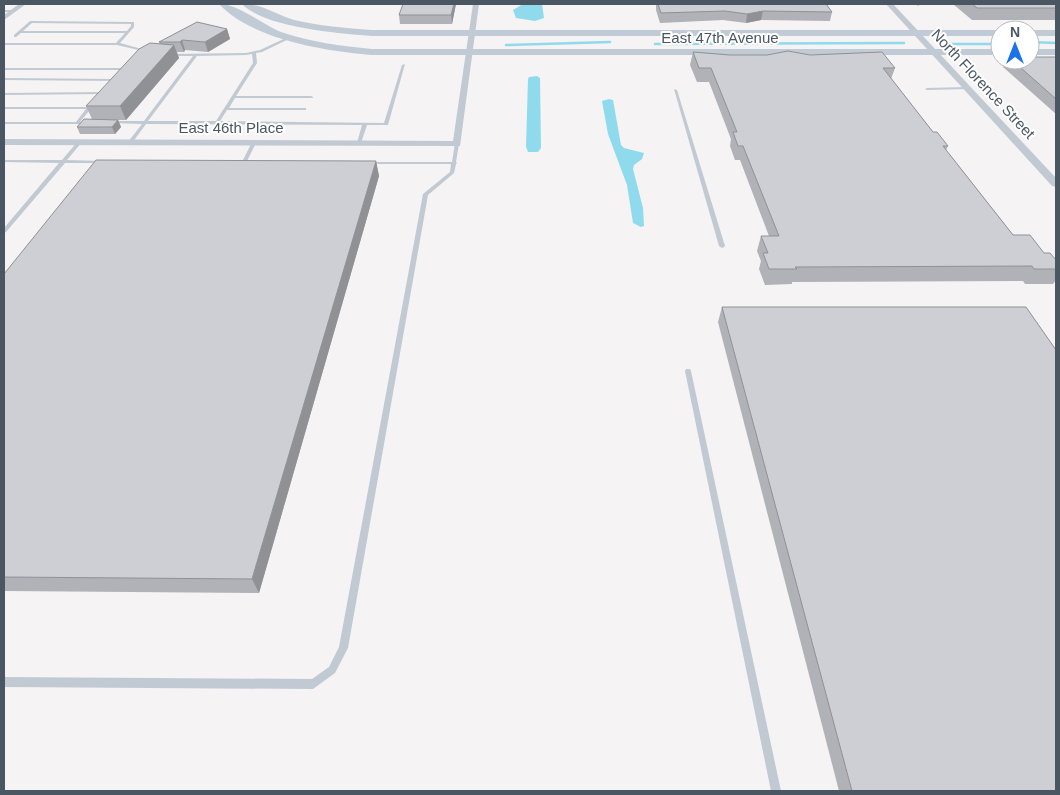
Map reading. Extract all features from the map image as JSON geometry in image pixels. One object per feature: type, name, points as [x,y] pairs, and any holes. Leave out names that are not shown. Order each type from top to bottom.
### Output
[{"type":"main road","points":[[224,4],[256,26],[289,38],[360,51],[470,53]]},
{"type":"main road","name":"East 47th Avenue","points":[[247,4],[283,20],[334,30],[388,33],[473,30],[990,33]]},
{"type":"main road","points":[[1040,33],[1056,33]]},
{"type":"main road","name":"East 47th Avenue","points":[[470,53],[990,52]]},
{"type":"main road","points":[[1040,52],[1056,52]]},
{"type":"street","points":[[4,18],[23,4]]},
{"type":"street","points":[[457,144],[476,4]]},
{"type":"street","name":"North Florence Street","points":[[889,4],[1056,184]]},
{"type":"street","name":"East 46th Place","points":[[4,142],[457,144]]},
{"type":"lane","points":[[4,11],[14,11]]},
{"type":"lane","points":[[15,36],[31,22],[133,23],[117,44]]},
{"type":"lane","points":[[20,32],[128,32]]},
{"type":"lane","points":[[165,55],[254,53],[289,38]]},
{"type":"lane","points":[[4,44],[117,44],[149,52],[141,56]]},
{"type":"lane","points":[[217,123],[255,63],[254,53]]},
{"type":"lane","points":[[130,142],[196,55]]},
{"type":"lane","points":[[98,98],[133,60]]},
{"type":"lane","points":[[103,122],[386,124],[404,65]]},
{"type":"lane","points":[[4,69],[124,69]]},
{"type":"lane","points":[[4,79],[115,80]]},
{"type":"lane","points":[[927,89],[968,88]]},
{"type":"lane","points":[[675,90],[722,246]]},
{"type":"lane","points":[[4,94],[102,94]]},
{"type":"lane","points":[[234,97],[311,97]]},
{"type":"lane","points":[[77,123],[93,104]]},
{"type":"lane","points":[[4,108],[89,108]]},
{"type":"lane","points":[[226,109],[304,109]]},
{"type":"lane","points":[[4,123],[94,123]]},
{"type":"lane","points":[[359,143],[365,124]]},
{"type":"lane","points":[[4,231],[80,142]]},
{"type":"lane","points":[[244,162],[254,143]]},
{"type":"lane","points":[[4,682],[313,684],[332,670],[343,648],[426,194],[452,174],[457,144]]},
{"type":"lane","points":[[4,162],[111,162]]},
{"type":"lane","points":[[235,162],[254,162]]},
{"type":"lane","points":[[358,162],[455,163]]},
{"type":"lane","points":[[688,371],[776,791]]},
{"type":"water","points":[[523,4],[542,4],[544,18],[535,21],[516,18],[513,10]]},
{"type":"water","points":[[537,76],[540,78],[541,148],[538,152],[528,152],[526,147],[528,79],[529,77]]},
{"type":"water","points":[[613,100],[621,145],[624,148],[644,153],[642,159],[634,165],[633,169],[643,208],[644,226],[641,227],[633,223],[627,185],[608,134],[602,101]]},
{"type":"building","points":[[403,4],[454,4],[451,15],[399,15]]},
{"type":"building","points":[[658,4],[826,4],[832,12],[763,11],[747,14],[725,11],[661,13]]},
{"type":"building","points":[[972,4],[1056,4],[1056,8],[977,8]]},
{"type":"building","points":[[197,22],[227,29],[205,42],[182,40],[180,42],[159,42]]},
{"type":"building","points":[[150,43],[174,45],[120,106],[86,106],[139,49]]},
{"type":"building","points":[[788,51],[810,55],[882,52],[895,68],[883,68],[933,132],[937,132],[948,146],[943,146],[1013,235],[1030,235],[1044,253],[1050,253],[1056,260],[1056,269],[1034,269],[1032,266],[795,267],[797,269],[769,269],[763,253],[768,253],[761,236],[779,236],[743,146],[738,146],[733,132],[737,132],[711,68],[699,68],[693,52],[767,55]]},
{"type":"building","points":[[1040,57],[1056,57],[1056,99],[1023,70],[1040,70]]},
{"type":"building","points":[[84,119],[118,120],[112,127],[77,127]]},
{"type":"building","points":[[96,160],[376,161],[252,579],[4,577],[4,274]]},
{"type":"building","points":[[722,307],[1026,307],[1056,350],[1056,791],[852,791]]},
{"type":"waterway","points":[[506,45],[610,42]]},
{"type":"waterway","points":[[1040,42],[1056,43]]},
{"type":"waterway","points":[[655,44],[904,43]]},
{"type":"waterway","points":[[950,44],[990,44]]}]
